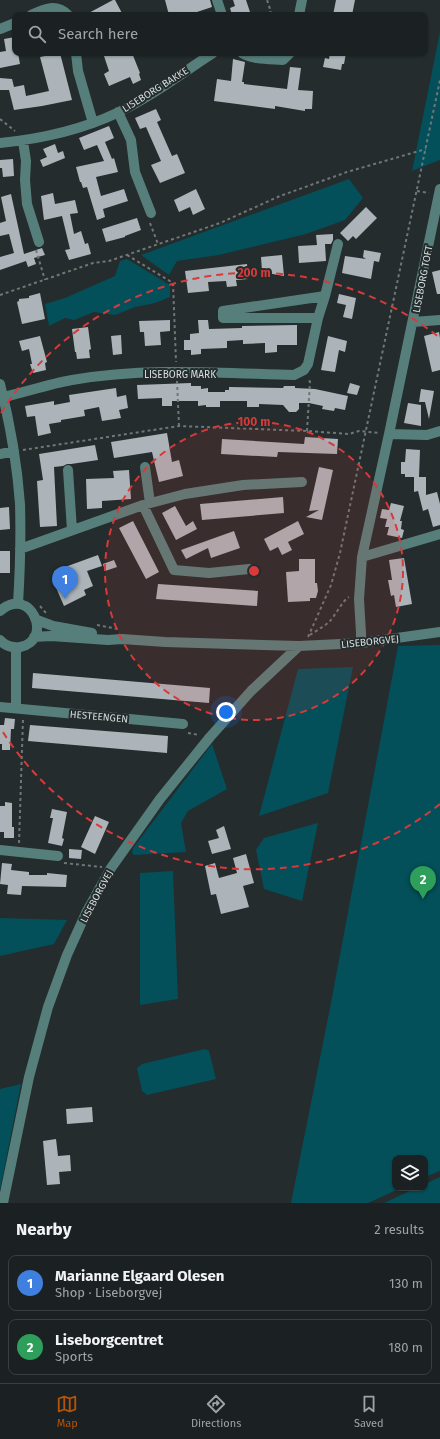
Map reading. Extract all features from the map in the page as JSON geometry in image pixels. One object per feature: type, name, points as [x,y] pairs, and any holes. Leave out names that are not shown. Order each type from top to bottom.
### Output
[{"type":"street","points":[[217,0],[221,12]]},
{"type":"street","points":[[300,12],[302,0]]},
{"type":"street","points":[[39,12],[49,8],[57,8],[63,12]]},
{"type":"street","points":[[0,29],[12,24]]},
{"type":"street","points":[[76,56],[78,71],[93,123]]},
{"type":"street","name":"LISEBORG BAKKE","points":[[0,143],[23,141],[57,134],[93,123],[142,99],[208,56]]},
{"type":"street","points":[[250,56],[283,60],[287,56]]},
{"type":"street","name":"LISEBORG BAKKE","points":[[118,112],[131,140],[135,172],[151,213]]},
{"type":"street","points":[[23,141],[26,161],[25,180],[27,204],[39,242]]},
{"type":"street","name":"LISEBORG TOFT","points":[[361,643],[359,590],[362,558],[413,322],[439,192]]},
{"type":"street","points":[[304,370],[308,364],[318,318],[338,244]]},
{"type":"street","points":[[318,318],[223,318],[223,311],[325,296]]},
{"type":"street","name":"LISEBORG TOFT","points":[[413,322],[440,320]]},
{"type":"street","name":"LISEBORG MARK","points":[[4,397],[72,380],[124,374],[177,372],[294,375],[304,370]]},
{"type":"street","points":[[0,384],[4,397],[14,451],[20,503],[18,604]]},
{"type":"street","points":[[389,434],[427,434],[440,431]]},
{"type":"street","points":[[0,454],[14,451]]},
{"type":"street","points":[[145,467],[146,504],[174,570],[209,573],[249,570]]},
{"type":"street","points":[[68,470],[72,530]]},
{"type":"street","points":[[20,549],[146,504],[186,494],[243,485],[302,482]]},
{"type":"street","points":[[362,558],[440,534]]},
{"type":"street","points":[[0,611],[11,604],[18,604],[30,609],[37,620],[37,632],[30,643],[16,648],[8,646],[0,640]]},
{"type":"street","name":"LISEBORGVEJ","points":[[37,620],[53,626],[108,635],[122,634],[165,642],[299,646],[361,643],[440,632]]},
{"type":"street","name":"LISEBORGVEJ","points":[[34,637],[51,636],[108,640],[122,634]]},
{"type":"street","name":"LISEBORGVEJ","points":[[3,1203],[29,1078],[48,1007],[67,955],[86,913],[111,868],[160,799],[210,736],[251,691],[299,646]]},
{"type":"street","points":[[16,648],[20,708]]},
{"type":"street","name":"HESTEENGEN","points":[[0,707],[183,724]]},
{"type":"street","points":[[0,850],[58,856]]},
{"type":"path","points":[[268,0],[271,12]]},
{"type":"path","points":[[309,636],[331,585],[340,553],[440,80]]},
{"type":"path","points":[[0,119],[12,130],[21,135],[23,141]]},
{"type":"path","points":[[0,295],[93,263],[109,261],[220,223],[280,196],[347,172],[426,148]]},
{"type":"path","points":[[417,191],[439,192]]},
{"type":"path","points":[[151,213],[148,217],[158,244]]},
{"type":"path","points":[[39,242],[36,248],[45,280]]},
{"type":"path","points":[[127,255],[173,283],[179,426]]},
{"type":"path","points":[[304,370],[310,382],[308,431]]},
{"type":"path","points":[[14,451],[179,426],[349,434],[359,431],[366,431],[389,434]]},
{"type":"path","points":[[299,646],[309,636],[329,622],[341,608],[345,599],[359,590]]},
{"type":"path","points":[[95,624],[122,634]]},
{"type":"path","points":[[301,635],[316,635]]},
{"type":"path","points":[[19,852],[20,708]]},
{"type":"path","points":[[183,724],[187,732],[210,736]]},
{"type":"path","points":[[58,856],[59,862],[111,868]]},
{"type":"shaded area","points":[[440,32],[440,160],[412,171]]},
{"type":"shaded area","points":[[349,179],[363,198],[345,220],[306,234],[219,255],[177,261],[169,275],[141,255]]},
{"type":"shaded area","points":[[127,259],[170,285],[170,297],[155,303],[135,307],[115,315],[94,312],[74,320],[65,318],[49,326],[45,304],[65,298],[115,276],[120,261]]},
{"type":"shaded area","points":[[440,645],[440,1171],[428,1176],[428,1155],[392,1155],[392,1191],[394,1191],[368,1203],[291,1203],[330,1008],[398,646]]},
{"type":"shaded area","points":[[353,667],[328,793],[259,816],[298,669]]},
{"type":"shaded area","points":[[212,744],[227,789],[188,811],[181,823],[186,852],[134,855],[132,853],[133,848]]},
{"type":"shaded area","points":[[318,823],[302,901],[264,889],[256,850],[264,838]]},
{"type":"shaded area","points":[[173,871],[178,999],[140,1005],[140,873]]},
{"type":"shaded area","points":[[0,918],[67,920],[54,944],[0,956]]},
{"type":"shaded area","points":[[205,1049],[209,1051],[216,1079],[147,1095],[142,1091],[137,1068],[142,1064]]},
{"type":"shaded area","points":[[21,1084],[0,1190],[0,1089]]},
{"type":"shaded area","points":[[440,1177],[440,1203],[384,1203],[410,1191],[428,1191],[428,1183]]},
{"type":"building","points":[[115,0],[121,12],[91,12]]},
{"type":"building","points":[[165,0],[210,0],[212,7],[197,12],[168,12]]},
{"type":"building","points":[[233,0],[246,0],[250,12],[231,12],[230,8],[235,6]]},
{"type":"building","points":[[336,0],[355,0],[353,12],[334,12]]},
{"type":"building","points":[[12,38],[12,56],[19,56],[20,64],[0,68],[0,52],[6,51],[4,39]]},
{"type":"building","points":[[61,56],[72,100],[14,110],[9,90],[0,90],[0,78],[12,79],[14,87],[24,85],[26,96],[49,91],[40,57]]},
{"type":"building","points":[[104,56],[133,56],[140,73],[141,80],[133,84],[130,77],[109,86],[104,74],[109,71]]},
{"type":"building","points":[[330,56],[345,56],[341,70],[323,67],[325,58],[329,59]]},
{"type":"building","points":[[233,59],[245,62],[242,82],[244,82],[244,84],[287,89],[290,67],[301,68],[298,90],[313,91],[312,109],[305,109],[305,111],[275,106],[275,109],[214,101],[217,79],[231,81]]},
{"type":"building","points":[[156,109],[161,120],[157,122],[172,156],[177,154],[185,173],[160,183],[151,165],[161,161],[146,127],[140,129],[135,118]]},
{"type":"building","points":[[109,126],[114,138],[105,142],[112,159],[114,158],[118,172],[96,177],[101,196],[124,189],[128,201],[103,209],[105,217],[97,220],[87,187],[83,188],[76,167],[104,161],[97,145],[84,150],[79,138]]},
{"type":"building","points":[[55,144],[58,153],[63,151],[65,158],[43,167],[40,160],[47,157],[43,149]]},
{"type":"building","points":[[13,159],[14,176],[3,177],[2,168],[0,168],[0,160]]},
{"type":"building","points":[[196,189],[205,209],[193,215],[190,207],[179,212],[174,200]]},
{"type":"building","points":[[53,193],[55,204],[75,200],[78,213],[70,214],[74,234],[81,231],[85,244],[88,243],[91,254],[69,260],[65,250],[70,249],[62,216],[44,220],[41,196]]},
{"type":"building","points":[[11,194],[24,254],[42,248],[45,255],[34,258],[36,264],[28,267],[26,261],[0,270],[0,257],[14,253],[9,234],[0,236],[0,223],[6,221],[1,197]]},
{"type":"building","points":[[366,207],[377,218],[356,239],[353,236],[348,241],[340,233]]},
{"type":"building","points":[[137,218],[141,230],[125,237],[106,242],[102,229]]},
{"type":"building","points":[[333,234],[331,244],[325,244],[326,261],[299,263],[298,246],[317,245],[316,235]]},
{"type":"building","points":[[364,250],[381,253],[379,262],[374,261],[371,279],[342,273],[345,256],[366,259],[363,257]]},
{"type":"building","points":[[282,255],[284,276],[262,271],[261,257]]},
{"type":"building","points":[[247,264],[248,279],[236,280],[237,286],[227,287],[226,281],[208,282],[209,291],[188,293],[185,271]]},
{"type":"building","points":[[440,270],[440,294],[437,294],[432,272]]},
{"type":"building","points":[[40,293],[45,319],[22,324],[17,302],[19,299],[29,298],[29,296]]},
{"type":"building","points":[[339,294],[356,298],[352,319],[343,317],[346,305],[337,303]]},
{"type":"building","points":[[170,320],[170,331],[160,332],[161,345],[145,346],[144,332],[140,332],[139,321]]},
{"type":"building","points":[[198,320],[208,320],[209,329],[242,328],[242,326],[297,325],[297,345],[277,345],[277,352],[265,353],[265,343],[243,344],[243,340],[227,341],[227,348],[201,349],[201,354],[191,355],[191,350],[184,350],[184,340],[190,340],[190,334],[199,333]]},
{"type":"building","points":[[88,327],[91,349],[89,350],[90,358],[77,359],[72,329]]},
{"type":"building","points":[[439,332],[440,370],[432,372],[424,336]]},
{"type":"building","points":[[121,335],[122,354],[113,355],[111,336]]},
{"type":"building","points":[[40,336],[47,362],[45,363],[46,370],[33,373],[30,364],[32,364],[29,349],[22,351],[19,341]]},
{"type":"building","points":[[328,336],[347,341],[345,352],[339,350],[335,372],[321,370]]},
{"type":"building","points":[[191,383],[191,386],[201,386],[201,389],[208,388],[208,392],[225,392],[225,390],[229,390],[229,387],[283,388],[284,386],[295,386],[295,388],[315,389],[348,396],[345,410],[335,408],[334,411],[322,409],[323,406],[309,403],[299,403],[299,409],[296,412],[289,412],[283,405],[259,404],[259,407],[247,407],[247,401],[220,401],[220,407],[206,407],[206,405],[198,406],[198,401],[172,401],[172,406],[162,406],[162,398],[138,399],[137,385]]},
{"type":"building","points":[[350,383],[360,386],[357,395],[347,393]]},
{"type":"building","points":[[116,388],[117,397],[126,395],[128,408],[119,410],[121,418],[102,421],[99,407],[84,410],[85,416],[61,420],[61,422],[49,424],[51,433],[38,436],[35,416],[27,417],[25,406],[54,401],[54,405],[70,402],[69,395]]},
{"type":"building","points":[[421,389],[434,391],[429,419],[425,402],[419,402]]},
{"type":"building","points":[[408,403],[421,405],[421,426],[404,423]]},
{"type":"building","points":[[167,433],[172,462],[179,460],[183,476],[159,482],[152,452],[114,458],[111,442]]},
{"type":"building","points":[[305,437],[338,439],[337,454],[278,452],[277,457],[221,454],[222,439],[304,444]]},
{"type":"building","points":[[95,445],[98,460],[54,467],[57,526],[40,527],[37,481],[43,480],[39,454]]},
{"type":"building","points":[[406,449],[420,450],[419,477],[426,477],[426,495],[437,492],[440,504],[440,525],[433,527],[428,509],[423,511],[418,491],[414,492],[414,477],[405,477],[405,474],[401,474],[401,462],[405,462]]},
{"type":"building","points":[[319,467],[333,470],[322,520],[306,517],[319,510],[309,511]]},
{"type":"building","points":[[129,470],[131,499],[102,501],[102,508],[87,509],[86,479],[114,478],[113,471]]},
{"type":"building","points":[[283,497],[284,513],[202,520],[200,504]]},
{"type":"building","points":[[391,503],[404,506],[400,521],[402,521],[401,529],[404,530],[402,538],[387,535],[389,527],[385,527],[387,519],[380,518],[382,509],[389,510]]},
{"type":"building","points":[[175,506],[186,526],[193,521],[197,529],[176,540],[162,513]]},
{"type":"building","points":[[9,507],[10,529],[0,530],[0,508]]},
{"type":"building","points":[[133,521],[159,572],[146,579],[119,528]]},
{"type":"building","points":[[298,521],[304,534],[288,542],[292,550],[282,555],[278,547],[270,551],[264,539]]},
{"type":"building","points":[[234,531],[240,548],[211,558],[208,548],[186,559],[181,550]]},
{"type":"building","points":[[0,551],[10,551],[10,573],[0,573]]},
{"type":"building","points":[[98,555],[102,566],[87,571],[93,586],[84,590],[86,595],[64,606],[54,583],[58,581],[54,571]]},
{"type":"building","points":[[404,558],[412,604],[396,607],[394,595],[391,596],[388,580],[392,580],[389,560]]},
{"type":"building","points":[[299,559],[315,559],[315,583],[317,583],[318,591],[316,598],[310,598],[310,601],[288,602],[286,572],[299,571]]},
{"type":"building","points":[[114,560],[117,567],[105,571],[103,564]]},
{"type":"building","points":[[158,584],[258,591],[257,606],[156,599]]},
{"type":"building","points":[[33,673],[210,688],[209,703],[32,688]]},
{"type":"building","points":[[5,718],[15,719],[14,729],[11,729],[10,750],[2,750],[2,744],[0,744],[0,725],[4,725]]},
{"type":"building","points":[[30,725],[168,736],[167,753],[28,741]]},
{"type":"building","points":[[5,802],[12,803],[12,827],[14,827],[14,838],[4,838],[4,832],[0,832],[0,806],[5,806]]},
{"type":"building","points":[[52,809],[67,812],[62,846],[48,843],[53,818],[50,818]]},
{"type":"building","points":[[95,816],[109,822],[95,854],[81,847]]},
{"type":"building","points":[[224,826],[231,849],[212,854],[208,841],[219,838],[216,830]]},
{"type":"building","points":[[69,849],[82,850],[81,859],[69,858]]},
{"type":"building","points":[[246,854],[254,883],[243,886],[249,907],[221,914],[216,894],[211,895],[205,866],[215,863],[219,878],[237,873],[233,858]]},
{"type":"building","points":[[2,863],[12,864],[11,870],[29,872],[29,875],[47,875],[47,873],[67,875],[66,887],[22,886],[21,895],[7,894],[8,885],[0,884]]},
{"type":"building","points":[[92,1107],[93,1122],[67,1124],[66,1109]]},
{"type":"building","points":[[56,1139],[58,1156],[70,1155],[71,1171],[59,1172],[60,1184],[47,1185],[43,1141]]},
{"type":"place","name":"Marianne Elgaard Olesen","points":[[65,599]]},
{"type":"place","name":"Liseborgcentret","points":[[423,899]]}]
